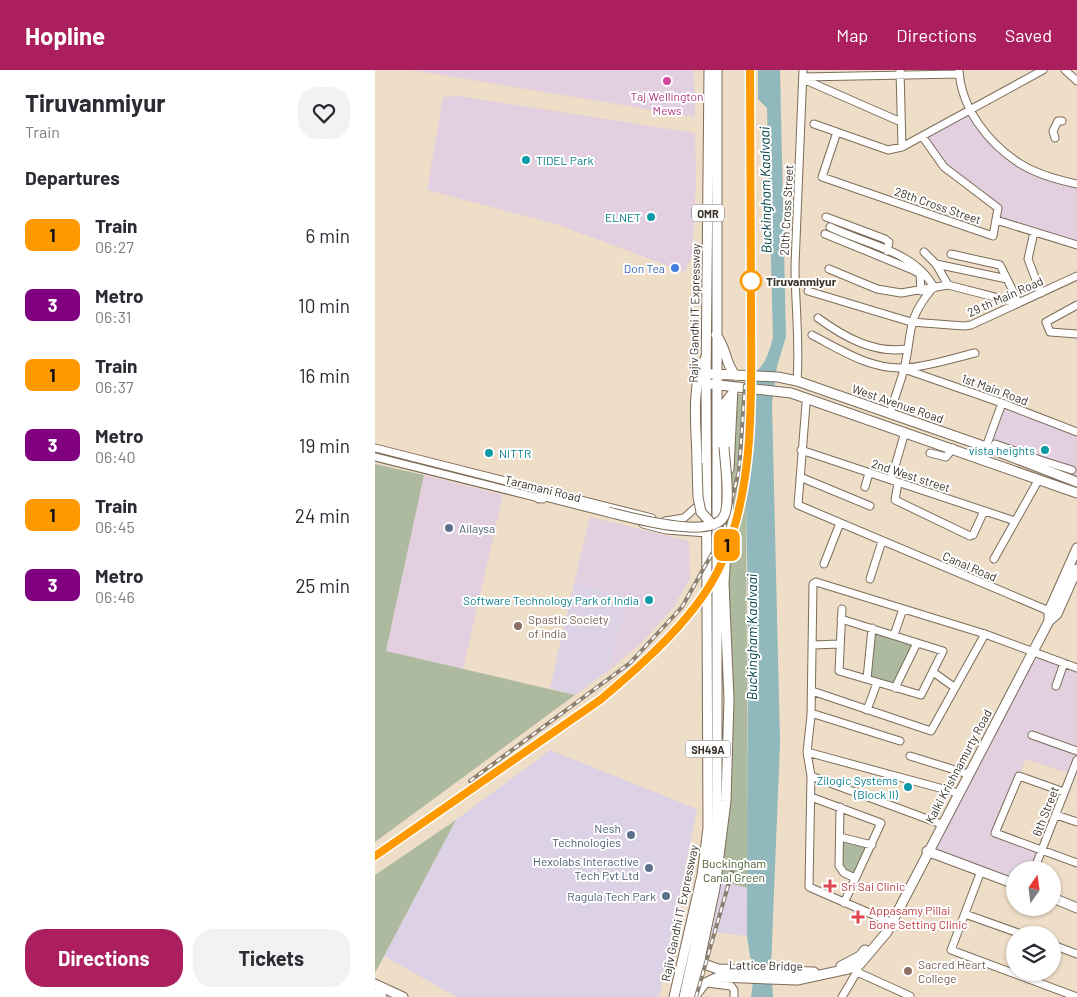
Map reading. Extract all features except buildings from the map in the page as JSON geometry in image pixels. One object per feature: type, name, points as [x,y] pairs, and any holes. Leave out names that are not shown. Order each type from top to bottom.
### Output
[{"type":"main road","name":"Rajiv Gandhi IT Expressway","points":[[674,997],[702,874],[708,828],[712,668],[707,533],[706,384],[703,370],[706,357],[709,70]]},
{"type":"main road","name":"Rajiv Gandhi IT Expressway","points":[[717,70],[716,389],[721,654]]},
{"type":"main road","points":[[716,335],[724,345],[729,368],[736,376]]},
{"type":"main road","points":[[703,370],[697,387],[697,497],[701,512],[713,525]]},
{"type":"main road","name":"West Avenue Road","points":[[703,370],[716,374],[778,377],[797,380],[889,414],[990,446],[1042,465],[1077,482]]},
{"type":"main road","name":"West Avenue Road","points":[[706,384],[716,389],[776,390],[808,398],[1077,493]]},
{"type":"main road","points":[[716,389],[725,403]]},
{"type":"main road","points":[[539,498],[545,496],[667,525],[690,527],[713,525],[721,521],[726,511],[725,403],[732,390]]},
{"type":"main road","points":[[692,997],[715,888],[726,802],[729,699],[721,654],[729,512],[732,390]]},
{"type":"main road","name":"Kalki Krishnamurty Road","points":[[859,964],[887,932],[890,922],[1032,652],[1077,548]]},
{"type":"main road","name":"Kalki Krishnamurty Road","points":[[1049,616],[1057,614],[1077,569]]},
{"type":"main road","name":"SH49A","points":[[712,668],[721,654]]},
{"type":"main road","name":"SH49A","points":[[684,997],[710,877],[717,828],[712,687]]},
{"type":"main road","points":[[927,851],[1006,881]]},
{"type":"main road","points":[[710,877],[715,888]]},
{"type":"main road","points":[[1061,901],[1077,908]]},
{"type":"main road","points":[[692,997],[705,984],[721,973],[700,959]]},
{"type":"main road","name":"Lattice Bridge","points":[[721,973],[802,973],[838,969],[859,964]]},
{"type":"main road","points":[[375,984],[403,997]]},
{"type":"street","points":[[814,124],[888,150],[901,148],[1043,70]]},
{"type":"street","points":[[803,75],[959,72],[969,111],[999,147],[1020,164],[1056,179],[1077,184]]},
{"type":"street","points":[[1068,72],[1077,81]]},
{"type":"street","points":[[900,73],[901,148]]},
{"type":"street","points":[[803,75],[901,122]]},
{"type":"street","name":"20th Cross Street","points":[[797,380],[799,348],[795,297],[795,265],[803,75]]},
{"type":"street","points":[[1055,138],[1053,131],[1055,126],[1062,121]]},
{"type":"street","name":"28th Cross Street","points":[[837,132],[822,177],[993,236],[998,208],[943,167],[922,136]]},
{"type":"street","points":[[826,217],[885,239],[889,242],[887,251]]},
{"type":"street","points":[[996,220],[1077,245]]},
{"type":"street","points":[[830,227],[887,251],[916,266],[930,279],[932,289]]},
{"type":"street","points":[[1034,232],[1028,259],[1041,292]]},
{"type":"street","points":[[825,234],[920,274],[921,291]]},
{"type":"street","points":[[924,252],[936,264],[948,286]]},
{"type":"street","points":[[951,254],[1000,265],[1019,303]]},
{"type":"street","points":[[936,264],[1007,279]]},
{"type":"street","points":[[829,269],[877,289],[901,293],[948,286],[1019,303]]},
{"type":"street","name":"29 th Main Road","points":[[808,291],[911,322],[971,325],[1077,276]]},
{"type":"street","points":[[889,414],[904,368],[911,322],[918,306],[932,289]]},
{"type":"street","points":[[1077,305],[1046,322],[1050,332],[1077,334]]},
{"type":"street","points":[[818,318],[867,346],[894,351],[907,349]]},
{"type":"street","points":[[813,335],[865,362],[904,368],[975,353]]},
{"type":"street","name":"1st Main Road","points":[[904,368],[1077,432]]},
{"type":"street","points":[[990,446],[1002,403]]},
{"type":"street","name":"Canal Road","points":[[806,404],[798,505],[1049,616]]},
{"type":"street","points":[[905,432],[895,482],[895,500],[970,536],[973,535],[984,511]]},
{"type":"street","name":"Taramani Road","points":[[375,448],[668,522],[684,518],[692,513]]},
{"type":"street","points":[[930,453],[947,457],[953,448]]},
{"type":"street","name":"2nd West street","points":[[801,450],[1015,521]]},
{"type":"street","name":"Taramani Road","points":[[375,456],[666,530],[707,533]]},
{"type":"street","points":[[1042,465],[1072,470]]},
{"type":"street","points":[[865,487],[869,473]]},
{"type":"street","points":[[799,478],[870,506]]},
{"type":"street","points":[[994,559],[1039,478]]},
{"type":"street","points":[[691,533],[692,513],[707,496]]},
{"type":"street","points":[[824,564],[840,523]]},
{"type":"street","points":[[870,579],[882,541]]},
{"type":"street","points":[[890,922],[809,887],[811,776],[807,752],[812,691],[813,584],[816,582],[985,634],[1077,668]]},
{"type":"street","points":[[841,619],[943,651],[921,695],[839,671],[839,644],[841,619],[842,609]]},
{"type":"street","points":[[894,636],[903,609]]},
{"type":"street","points":[[867,679],[872,628]]},
{"type":"street","points":[[812,691],[931,731],[985,634]]},
{"type":"street","points":[[895,688],[917,643]]},
{"type":"street","points":[[813,645],[839,644]]},
{"type":"street","points":[[1056,686],[1064,663]]},
{"type":"street","points":[[933,672],[954,687]]},
{"type":"street","points":[[867,710],[877,682]]},
{"type":"street","points":[[811,713],[900,741]]},
{"type":"street","points":[[1032,735],[1077,751]]},
{"type":"street","points":[[807,752],[958,793]]},
{"type":"street","points":[[911,756],[968,774]]},
{"type":"street","name":"6th Street","points":[[1037,861],[1064,792],[1074,777],[1077,760]]},
{"type":"street","points":[[811,776],[941,824]]},
{"type":"street","points":[[1064,792],[1019,776],[995,833],[1077,863]]},
{"type":"street","points":[[811,797],[879,820],[881,823],[844,902]]},
{"type":"street","points":[[840,807],[839,866],[844,873],[855,878]]},
{"type":"street","points":[[1056,815],[1077,822]]},
{"type":"street","points":[[839,837],[872,845]]},
{"type":"street","points":[[981,871],[951,950],[1077,997]]},
{"type":"street","points":[[965,914],[1006,929]]},
{"type":"street","points":[[1061,948],[1077,954]]},
{"type":"street","points":[[842,997],[859,964],[910,996]]},
{"type":"street","points":[[705,984],[713,982],[731,986],[735,990],[734,997]]},
{"type":"shaded area","points":[[412,70],[694,70],[695,117]]},
{"type":"shaded area","points":[[459,96],[695,133],[696,181],[692,256],[685,272],[556,224],[427,190],[443,97]]},
{"type":"shaded area","points":[[969,111],[1020,164],[1077,184],[1077,245],[996,220],[998,208],[944,167],[922,136]]},
{"type":"shaded area","points":[[1002,402],[1077,434],[1077,481],[986,446]]},
{"type":"shaded area","points":[[424,475],[503,495],[463,669],[386,651]]},
{"type":"shaded area","points":[[590,517],[689,541],[690,578],[673,608],[641,643],[608,671],[629,597],[574,583]]},
{"type":"shaded area","points":[[574,583],[629,597],[608,671],[575,695],[550,688]]},
{"type":"shaded area","points":[[1034,655],[1077,669],[1077,759],[1071,774],[1026,759],[995,833],[1042,851],[1038,861],[1006,861],[1006,881],[934,850]]},
{"type":"shaded area","points":[[550,750],[697,809],[659,997],[457,997],[384,956],[456,820]]},
{"type":"shaded area","points":[[719,881],[748,888],[747,936],[709,932]]},
{"type":"green space","name":"Buckingham Canal Green","points":[[738,394],[753,394],[746,503],[748,888],[719,881],[728,821],[728,466],[734,397]]},
{"type":"green space","points":[[375,464],[424,475],[386,651],[575,695],[375,842]]},
{"type":"green space","points":[[874,631],[914,644],[894,685],[869,677]]},
{"type":"green space","points":[[456,820],[375,973],[375,875]]},
{"type":"green space","points":[[841,839],[870,847],[855,877],[840,865]]},
{"type":"water","name":"Buckingham Kaalvaai","points":[[758,70],[780,70],[786,337],[777,366],[772,404],[780,743],[771,967],[773,997],[751,997],[755,967],[750,957],[747,936],[748,603],[746,503],[754,373],[764,362],[773,338],[767,108],[758,99]]},
{"type":"railway","points":[[375,856],[600,700],[634,671],[685,619],[712,581],[722,562],[733,532],[741,501],[746,469],[751,404],[750,70]]},
{"type":"railway","points":[[470,781],[630,663],[682,607],[723,534],[739,471],[745,385]]},
{"type":"railway","points":[[696,997],[734,865]]},
{"type":"train","name":"1","points":[[375,856],[600,700],[634,672],[666,639],[697,602],[722,562],[739,508],[747,460],[751,404],[750,70]]},
{"type":"place","name":"Taj Wellington Mews","points":[[667,81]]},
{"type":"place","name":"TIDEL Park","points":[[526,160]]},
{"type":"place","name":"ELNET","points":[[651,217]]},
{"type":"place","name":"Don Tea","points":[[675,268]]},
{"type":"place","name":"Tiruvanmiyur","points":[[751,281]]},
{"type":"place","name":"vista heights","points":[[1045,450]]},
{"type":"place","name":"NITTR","points":[[489,453]]},
{"type":"place","name":"Ailaysa","points":[[449,528]]},
{"type":"place","name":"Software Technology Park of India","points":[[649,600]]},
{"type":"place","name":"Spastic Society of india","points":[[518,626]]},
{"type":"place","name":"Zilogic Systems (Block II)","points":[[908,787]]},
{"type":"place","name":"Nesh Technologies","points":[[631,835]]},
{"type":"place","name":"Hexolabs Interactive Tech Pvt Ltd","points":[[649,868]]},
{"type":"place","name":"Sri Sai Clinic","points":[[830,886]]},
{"type":"place","name":"Ragula Tech Park","points":[[666,896]]},
{"type":"place","name":"Appasamy Pillai Bone Setting Clinic","points":[[858,917]]},
{"type":"place","name":"Sacred Heart College","points":[[908,971]]}]
